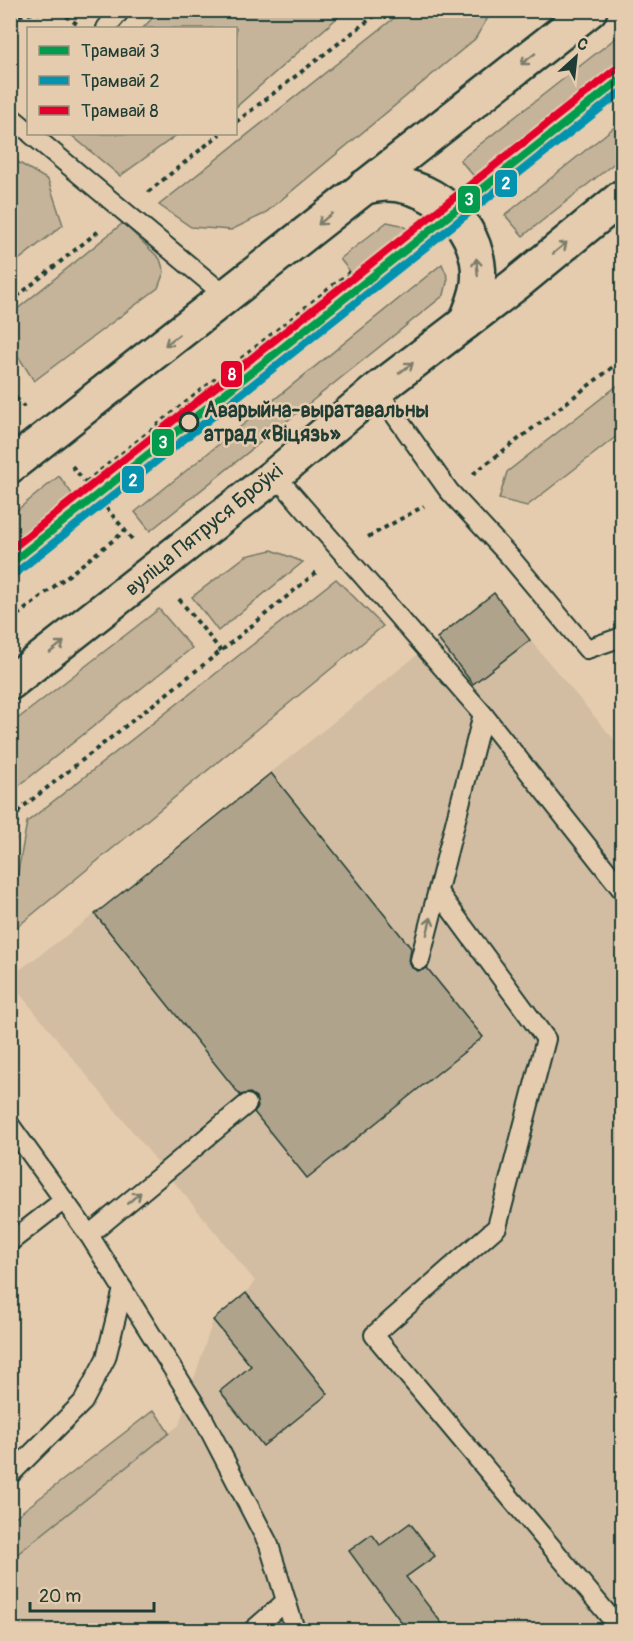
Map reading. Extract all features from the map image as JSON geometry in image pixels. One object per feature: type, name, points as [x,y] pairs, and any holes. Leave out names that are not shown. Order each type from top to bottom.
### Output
[{"type":"main road","points":[[10,466],[590,10]]},
{"type":"main road","points":[[364,187],[385,184],[406,186],[436,199],[460,221],[471,240],[478,271],[474,303],[465,323]]},
{"type":"main road","name":"вуліца Пятруся Броўкі","points":[[10,683],[275,475],[377,390],[465,323],[622,197]]},
{"type":"lane","points":[[107,27],[121,10]]},
{"type":"lane","points":[[36,135],[227,297]]},
{"type":"lane","points":[[377,390],[449,491],[511,558],[587,649],[622,637]]},
{"type":"lane","points":[[275,475],[483,714],[622,890]]},
{"type":"lane","points":[[420,960],[483,714]]},
{"type":"lane","points":[[438,892],[546,1039],[497,1227],[374,1335],[621,1630]]},
{"type":"lane","points":[[89,1235],[248,1104]]},
{"type":"lane","points":[[10,1125],[89,1235],[211,1434],[269,1545],[295,1630]]},
{"type":"lane","points":[[10,1242],[64,1200]]},
{"type":"lane","points":[[10,1475],[83,1402],[106,1358],[123,1289]]},
{"type":"lane","points":[[253,1630],[286,1601]]},
{"type":"path","points":[[10,17],[53,10]]},
{"type":"path","points":[[59,10],[81,27]]},
{"type":"path","points":[[237,121],[382,10]]},
{"type":"path","points":[[211,135],[214,138]]},
{"type":"path","points":[[86,482],[350,272]]},
{"type":"path","points":[[10,391],[86,482],[220,651],[10,817]]},
{"type":"path","points":[[10,621],[125,531]]},
{"type":"path","points":[[10,859],[19,810]]},
{"type":"shaded area","points":[[159,10],[345,11],[237,106],[237,27],[144,27]]},
{"type":"shaded area","points":[[403,11],[492,11],[475,39],[264,214],[231,230],[191,227],[159,205]]},
{"type":"shaded area","points":[[622,33],[622,68],[478,181],[460,160]]},
{"type":"shaded area","points":[[622,121],[622,157],[523,236],[505,215]]},
{"type":"shaded area","points":[[71,135],[177,135],[120,176]]},
{"type":"shaded area","points":[[11,158],[48,180],[63,225],[11,266]]},
{"type":"shaded area","points":[[387,222],[401,225],[414,233],[356,279],[340,259]]},
{"type":"shaded area","points":[[123,223],[160,259],[164,272],[158,288],[34,381],[11,345],[15,311]]},
{"type":"shaded area","points":[[442,264],[448,278],[444,295],[150,531],[135,512]]},
{"type":"shaded area","points":[[622,382],[622,432],[527,506],[499,499],[507,472]]},
{"type":"shaded area","points":[[59,476],[73,495],[11,546],[11,515]]},
{"type":"shaded area","points":[[272,550],[303,562],[218,631],[192,597],[246,556]]},
{"type":"shaded area","points":[[336,579],[383,626],[11,932],[11,911],[27,822]]},
{"type":"shaded area","points":[[494,593],[530,640],[622,749],[622,1630],[11,1630],[11,1559],[179,1425],[213,1320],[246,1293],[255,1281],[11,983],[10,977],[95,914]]},
{"type":"shaded area","points":[[159,609],[192,648],[11,792],[11,724]]},
{"type":"shaded area","points":[[154,1410],[169,1433],[11,1559],[11,1520]]},
{"type":"building","points":[[494,593],[530,640],[473,684],[437,638]]},
{"type":"building","points":[[271,773],[411,948],[409,962],[412,968],[418,971],[427,968],[483,1037],[307,1178],[254,1112],[258,1107],[256,1097],[250,1093],[240,1095],[95,914]]},
{"type":"building","points":[[246,1293],[328,1394],[263,1446],[220,1391],[251,1366],[213,1320]]},
{"type":"building","points":[[410,1523],[435,1556],[406,1577],[447,1630],[407,1630],[349,1551],[372,1534],[380,1545]]},
{"type":"tram line","name":"8","points":[[10,550],[615,70]]},
{"type":"tram line","name":"3","points":[[10,564],[622,78]]},
{"type":"tram line","name":"2","points":[[17,572],[622,91]]},
{"type":"place","name":"Аварыйна-выратавальны атрад «Віцязь»","points":[[189,422]]}]
